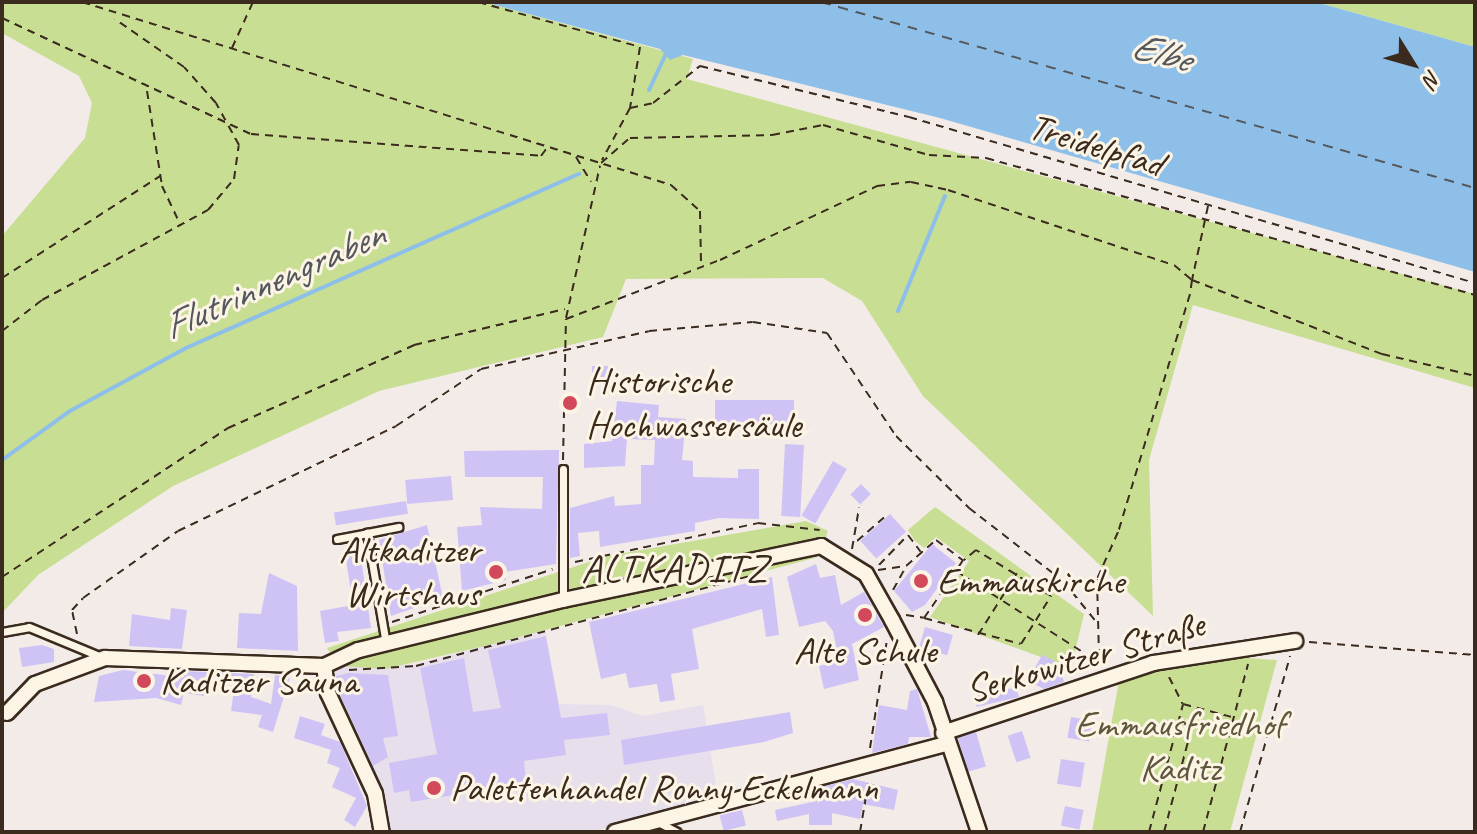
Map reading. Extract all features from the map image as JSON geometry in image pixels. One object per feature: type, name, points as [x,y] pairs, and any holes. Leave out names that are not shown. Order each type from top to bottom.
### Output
[{"type":"street","points":[[7,713],[35,684],[105,658],[327,664],[386,644],[563,600],[791,548],[821,546],[872,572],[935,702],[944,738],[979,832]]},
{"type":"street","name":"Serkowitzer Straße","points":[[615,832],[871,767],[1076,685],[1153,663],[1254,644],[1295,641]]},
{"type":"street","points":[[327,664],[328,693],[375,794],[382,832]]},
{"type":"lane","points":[[563,469],[563,600]]},
{"type":"lane","points":[[337,539],[398,527]]},
{"type":"lane","points":[[367,533],[386,644]]},
{"type":"lane","points":[[2,632],[29,627],[105,658]]},
{"type":"lane","points":[[656,821],[677,832]]},
{"type":"path","points":[[2,331],[42,300],[208,210],[234,179],[239,145],[231,125],[184,67],[111,16],[82,2]]},
{"type":"path","points":[[230,51],[253,2]]},
{"type":"path","points":[[478,2],[639,46],[644,56],[630,108],[591,184],[565,309],[562,354],[563,469]]},
{"type":"path","points":[[111,16],[671,185],[695,203],[705,230],[701,264]]},
{"type":"path","points":[[2,18],[147,89],[231,125],[298,141],[541,156],[548,147]]},
{"type":"path","name":"Treidelpfad","points":[[630,108],[653,103],[700,66],[909,117],[1475,283]]},
{"type":"path","points":[[147,89],[160,176],[181,226]]},
{"type":"path","points":[[601,163],[630,138],[658,133],[772,135],[823,125],[929,155],[986,158],[1475,295]]},
{"type":"path","points":[[576,156],[591,184]]},
{"type":"path","points":[[2,278],[160,176]]},
{"type":"path","points":[[566,319],[701,264],[877,186],[911,182],[1174,265],[1192,280],[1382,354],[1475,376]]},
{"type":"path","points":[[956,571],[1088,655],[1099,653],[1097,579],[1154,421],[1192,280],[1208,205]]},
{"type":"path","points":[[2,577],[228,428],[414,345],[565,309]]},
{"type":"path","points":[[84,647],[72,610],[178,531],[396,426],[481,369],[679,327],[775,322],[817,328],[835,341],[896,436],[969,508],[1063,581],[1098,624]]},
{"type":"path","points":[[857,541],[859,508]]},
{"type":"path","points":[[845,558],[857,541],[886,516]]},
{"type":"path","points":[[382,627],[563,565],[758,523],[820,530]]},
{"type":"path","points":[[872,572],[908,535],[921,552]]},
{"type":"path","points":[[924,618],[963,560],[976,550],[1051,596],[1021,644],[978,636],[902,614],[892,592],[906,566],[921,552],[936,540],[963,560]]},
{"type":"path","points":[[872,572],[906,566]]},
{"type":"path","points":[[978,636],[1017,573]]},
{"type":"path","points":[[327,664],[366,673],[416,666],[757,574]]},
{"type":"path","points":[[860,832],[888,637]]},
{"type":"path","points":[[1240,832],[1295,641],[1475,655]]},
{"type":"path","points":[[1203,832],[1254,644]]},
{"type":"path","points":[[1076,685],[1088,655]]},
{"type":"path","points":[[1153,663],[1183,704],[1233,718]]},
{"type":"path","points":[[1149,832],[1183,704]]},
{"type":"path","points":[[1164,832],[1197,708]]},
{"type":"shaded area","points":[[544,629],[559,704],[611,705],[643,716],[703,705],[718,798],[591,832],[389,832],[333,675],[340,666],[413,665]]},
{"type":"green space","points":[[2,2],[484,2],[693,59],[687,79],[1475,294],[1475,388],[1193,305],[1149,460],[1153,616],[923,396],[862,301],[823,278],[626,279],[603,337],[379,391],[173,486],[38,575],[2,613],[2,236],[85,138],[92,103],[79,76],[2,33]]},
{"type":"green space","points":[[1316,2],[1475,2],[1475,47],[1320,3]]},
{"type":"green space","points":[[935,507],[1084,614],[1071,668],[930,617],[969,561],[936,537],[924,548],[908,530]]},
{"type":"green space","points":[[806,521],[828,531],[818,557],[493,644],[385,669],[340,666],[327,648],[607,556]]},
{"type":"green space","name":"Emmausfriedhof Kaditz","points":[[1221,656],[1277,660],[1230,832],[1092,832],[1120,675]]},
{"type":"water","name":"Elbe","points":[[484,2],[1316,2],[1475,47],[1475,272],[940,118],[683,55],[670,60],[660,49]]},
{"type":"building","points":[[592,366],[611,366],[611,382],[592,382]]},
{"type":"building","points":[[715,400],[794,400],[794,425],[715,425]]},
{"type":"building","points":[[617,401],[659,405],[658,417],[686,419],[682,460],[693,461],[693,477],[738,478],[738,469],[759,469],[759,519],[719,518],[695,523],[695,531],[600,547],[599,531],[578,533],[580,556],[570,558],[570,508],[614,496],[615,506],[641,504],[641,465],[654,465],[655,440],[627,439],[625,466],[584,468],[584,444],[612,441]]},
{"type":"building","points":[[785,444],[804,445],[800,517],[781,516]]},
{"type":"building","points":[[559,450],[556,564],[505,572],[506,580],[462,591],[457,527],[482,525],[480,507],[542,509],[543,477],[465,477],[464,451]]},
{"type":"building","points":[[833,461],[847,469],[815,524],[802,516]]},
{"type":"building","points":[[451,476],[453,500],[407,504],[405,480]]},
{"type":"building","points":[[861,484],[871,494],[860,505],[850,495]]},
{"type":"building","points":[[406,501],[408,514],[336,525],[334,512]]},
{"type":"building","points":[[890,514],[906,532],[876,559],[860,541]]},
{"type":"building","points":[[427,525],[443,598],[391,616],[379,540]]},
{"type":"building","name":"Emmauskirche","points":[[932,544],[956,563],[925,605],[912,612],[894,591]]},
{"type":"building","points":[[360,551],[371,628],[337,632],[339,641],[325,643],[320,611],[353,605],[345,553]]},
{"type":"building","points":[[816,564],[820,578],[835,575],[841,605],[864,592],[884,627],[852,644],[859,680],[824,689],[819,666],[839,661],[833,631],[825,621],[799,627],[787,577]]},
{"type":"building","points":[[269,573],[297,586],[298,651],[237,648],[239,613],[261,614]]},
{"type":"building","points":[[772,577],[779,635],[766,637],[762,609],[692,629],[699,669],[671,674],[675,700],[660,702],[657,684],[629,688],[626,673],[601,679],[589,622]]},
{"type":"building","points":[[171,608],[187,610],[182,649],[129,646],[132,614],[170,620]]},
{"type":"building","points":[[925,627],[953,635],[947,655],[919,647]]},
{"type":"building","points":[[546,636],[561,718],[607,713],[610,735],[564,740],[566,755],[524,761],[526,783],[411,802],[409,790],[394,793],[389,763],[437,754],[420,668],[464,658],[473,712],[501,708],[488,650]]},
{"type":"building","points":[[42,645],[54,649],[54,662],[22,667],[19,648]]},
{"type":"building","points":[[1042,655],[1059,663],[1064,682],[1044,689],[1028,681]]},
{"type":"building","points":[[123,670],[180,677],[181,671],[254,674],[251,697],[271,704],[275,675],[290,677],[273,732],[258,727],[262,715],[231,711],[235,682],[208,679],[204,696],[184,693],[181,705],[156,698],[94,702],[99,676]]},
{"type":"building","points":[[349,673],[388,675],[398,736],[383,738],[388,757],[373,766],[338,690],[336,676]]},
{"type":"building","points":[[1016,688],[1019,697],[976,707],[978,692]]},
{"type":"building","points":[[917,689],[931,737],[909,737],[908,744],[872,753],[879,705],[907,710],[910,691]]},
{"type":"building","points":[[790,712],[793,733],[764,742],[624,765],[621,740]]},
{"type":"building","points":[[300,716],[325,724],[321,735],[340,742],[367,806],[355,827],[344,820],[356,798],[332,787],[340,768],[327,763],[331,750],[294,738]]},
{"type":"building","points":[[1071,717],[1093,721],[1089,742],[1067,738]]},
{"type":"building","points":[[1022,731],[1031,758],[1016,762],[1008,736]]},
{"type":"building","points":[[976,732],[986,767],[968,772],[958,737]]},
{"type":"building","points":[[1061,759],[1085,763],[1081,787],[1057,784]]},
{"type":"building","points":[[853,779],[898,790],[894,810],[863,804],[860,819],[832,813],[832,825],[809,825],[809,814],[777,821],[775,810],[821,800],[818,788]]},
{"type":"building","points":[[1065,806],[1084,810],[1079,830],[1061,826]]},
{"type":"building","points":[[742,810],[746,826],[724,831],[720,816]]},
{"type":"waterway","points":[[649,90],[665,56]]},
{"type":"waterway","name":"Flutrinnengraben","points":[[2,460],[70,411],[186,348],[579,174]]},
{"type":"waterway","points":[[898,311],[945,196]]},
{"type":"ferry route","points":[[821,2],[1475,188]]},
{"type":"place","name":"Historische Hochwassersäule","points":[[570,403]]},
{"type":"place","name":"Altkaditzer Wirtshaus","points":[[496,572]]},
{"type":"place","name":"Emmauskirche","points":[[921,581]]},
{"type":"place","name":"Alte Schule","points":[[865,615]]},
{"type":"place","name":"Kaditzer Sauna","points":[[144,681]]},
{"type":"place","name":"Palettenhandel Ronny Eckelmann","points":[[434,788]]},
{"type":"district","name":"ALTKADITZ","points":[[675,568]]}]
